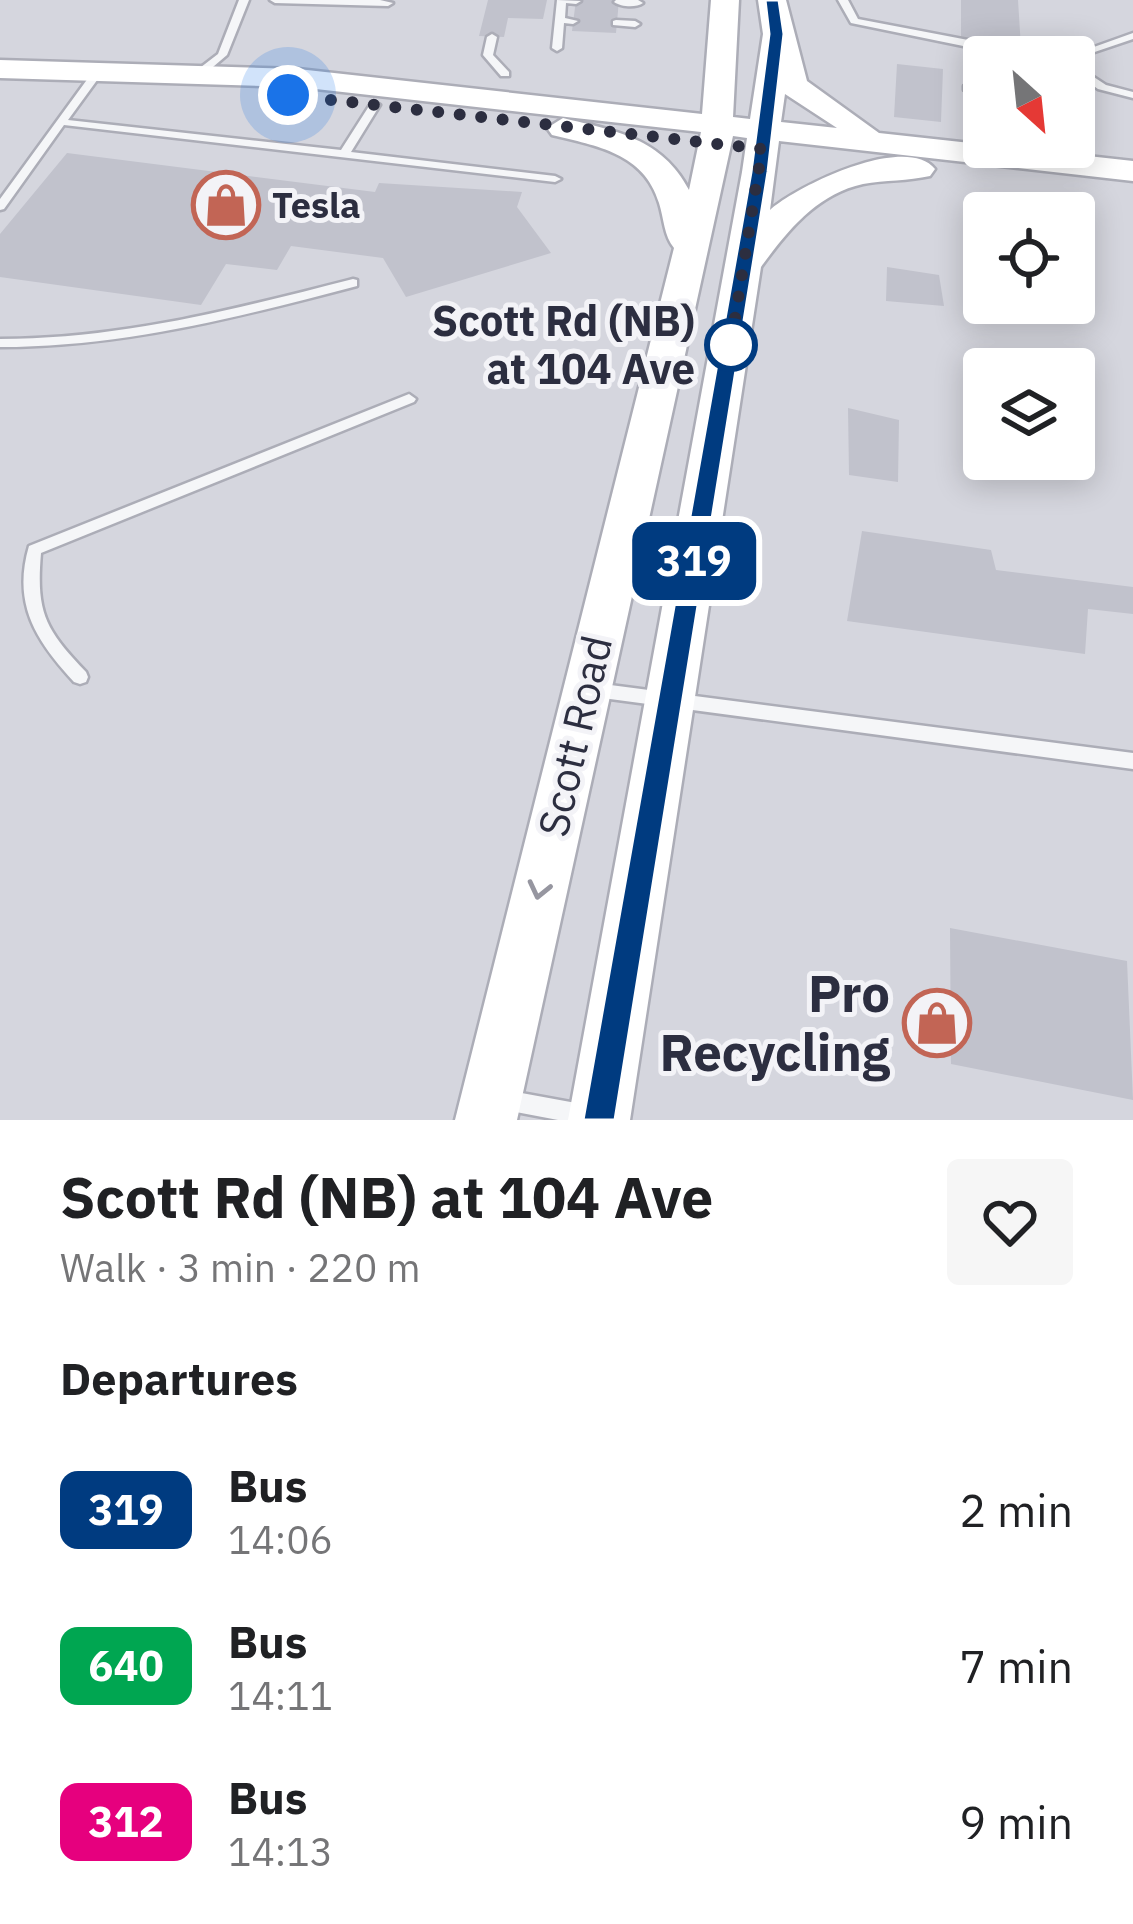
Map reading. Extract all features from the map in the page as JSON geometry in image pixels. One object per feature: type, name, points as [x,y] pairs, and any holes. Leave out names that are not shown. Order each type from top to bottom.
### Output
[{"type":"main road","name":"Scott Road","points":[[488,1108],[718,134],[725,0]]},
{"type":"main road","name":"Scott Road","points":[[604,1119],[764,138],[777,34],[772,0]]},
{"type":"main road","points":[[195,77],[375,105],[566,116],[681,89],[726,33]]},
{"type":"main road","points":[[777,34],[793,86],[851,129],[915,157]]},
{"type":"main road","points":[[0,69],[298,78],[566,116],[915,157],[1133,192]]},
{"type":"main road","points":[[566,116],[657,161],[676,190],[688,254]]},
{"type":"main road","points":[[743,267],[777,218],[822,183],[858,171],[915,157],[1133,171]]},
{"type":"lane","points":[[195,77],[223,55],[244,0]]},
{"type":"lane","points":[[275,0],[388,3]]},
{"type":"lane","points":[[557,48],[562,0],[576,1]]},
{"type":"lane","points":[[843,0],[854,21],[932,33],[963,47]]},
{"type":"lane","points":[[619,2],[638,3]]},
{"type":"lane","points":[[560,20],[573,21]]},
{"type":"lane","points":[[616,23],[635,24]]},
{"type":"lane","points":[[1095,49],[1133,36]]},
{"type":"lane","points":[[492,37],[488,55],[505,74]]},
{"type":"lane","points":[[0,206],[98,72]]},
{"type":"lane","points":[[1095,82],[1133,95]]},
{"type":"lane","points":[[344,154],[375,105]]},
{"type":"lane","points":[[61,122],[555,179]]},
{"type":"lane","points":[[0,343],[63,346],[153,332],[353,283]]},
{"type":"lane","points":[[80,677],[42,639],[28,597],[34,550],[409,399]]},
{"type":"lane","points":[[586,689],[1133,761]]},
{"type":"lane","points":[[488,1108],[604,1119]]},
{"type":"shaded area","points":[[0,0],[1133,0],[1133,1120],[0,1120]]},
{"type":"building","points":[[488,0],[547,0],[543,19],[508,18],[504,37],[479,36]]},
{"type":"building","points":[[576,0],[619,0],[616,33],[572,31]]},
{"type":"building","points":[[961,0],[1018,0],[1020,36],[963,36],[961,42]]},
{"type":"building","points":[[897,64],[943,69],[941,122],[894,117]]},
{"type":"building","points":[[67,153],[375,192],[379,183],[522,192],[517,207],[551,253],[406,297],[383,258],[291,246],[277,270],[226,264],[201,305],[0,277],[0,234]]},
{"type":"building","points":[[887,267],[939,275],[944,306],[886,301]]},
{"type":"building","points":[[848,408],[899,420],[898,482],[849,475]]},
{"type":"building","points":[[862,531],[991,550],[996,570],[1133,587],[1133,614],[1088,609],[1085,654],[847,621]]},
{"type":"building","points":[[950,928],[1127,961],[1133,1100],[951,1064]]},
{"type":"bus line","name":"319","points":[[599,1120],[759,172],[777,34],[772,0]]},
{"type":"place","name":"Tesla","points":[[226,205]]},
{"type":"place","name":"Scott Rd (NB) at 104 Ave","points":[[731,345]]},
{"type":"place","name":"Pro Recycling","points":[[937,1023]]},
{"type":"route","points":[[288,95],[762,149],[729,356],[731,345]]}]
